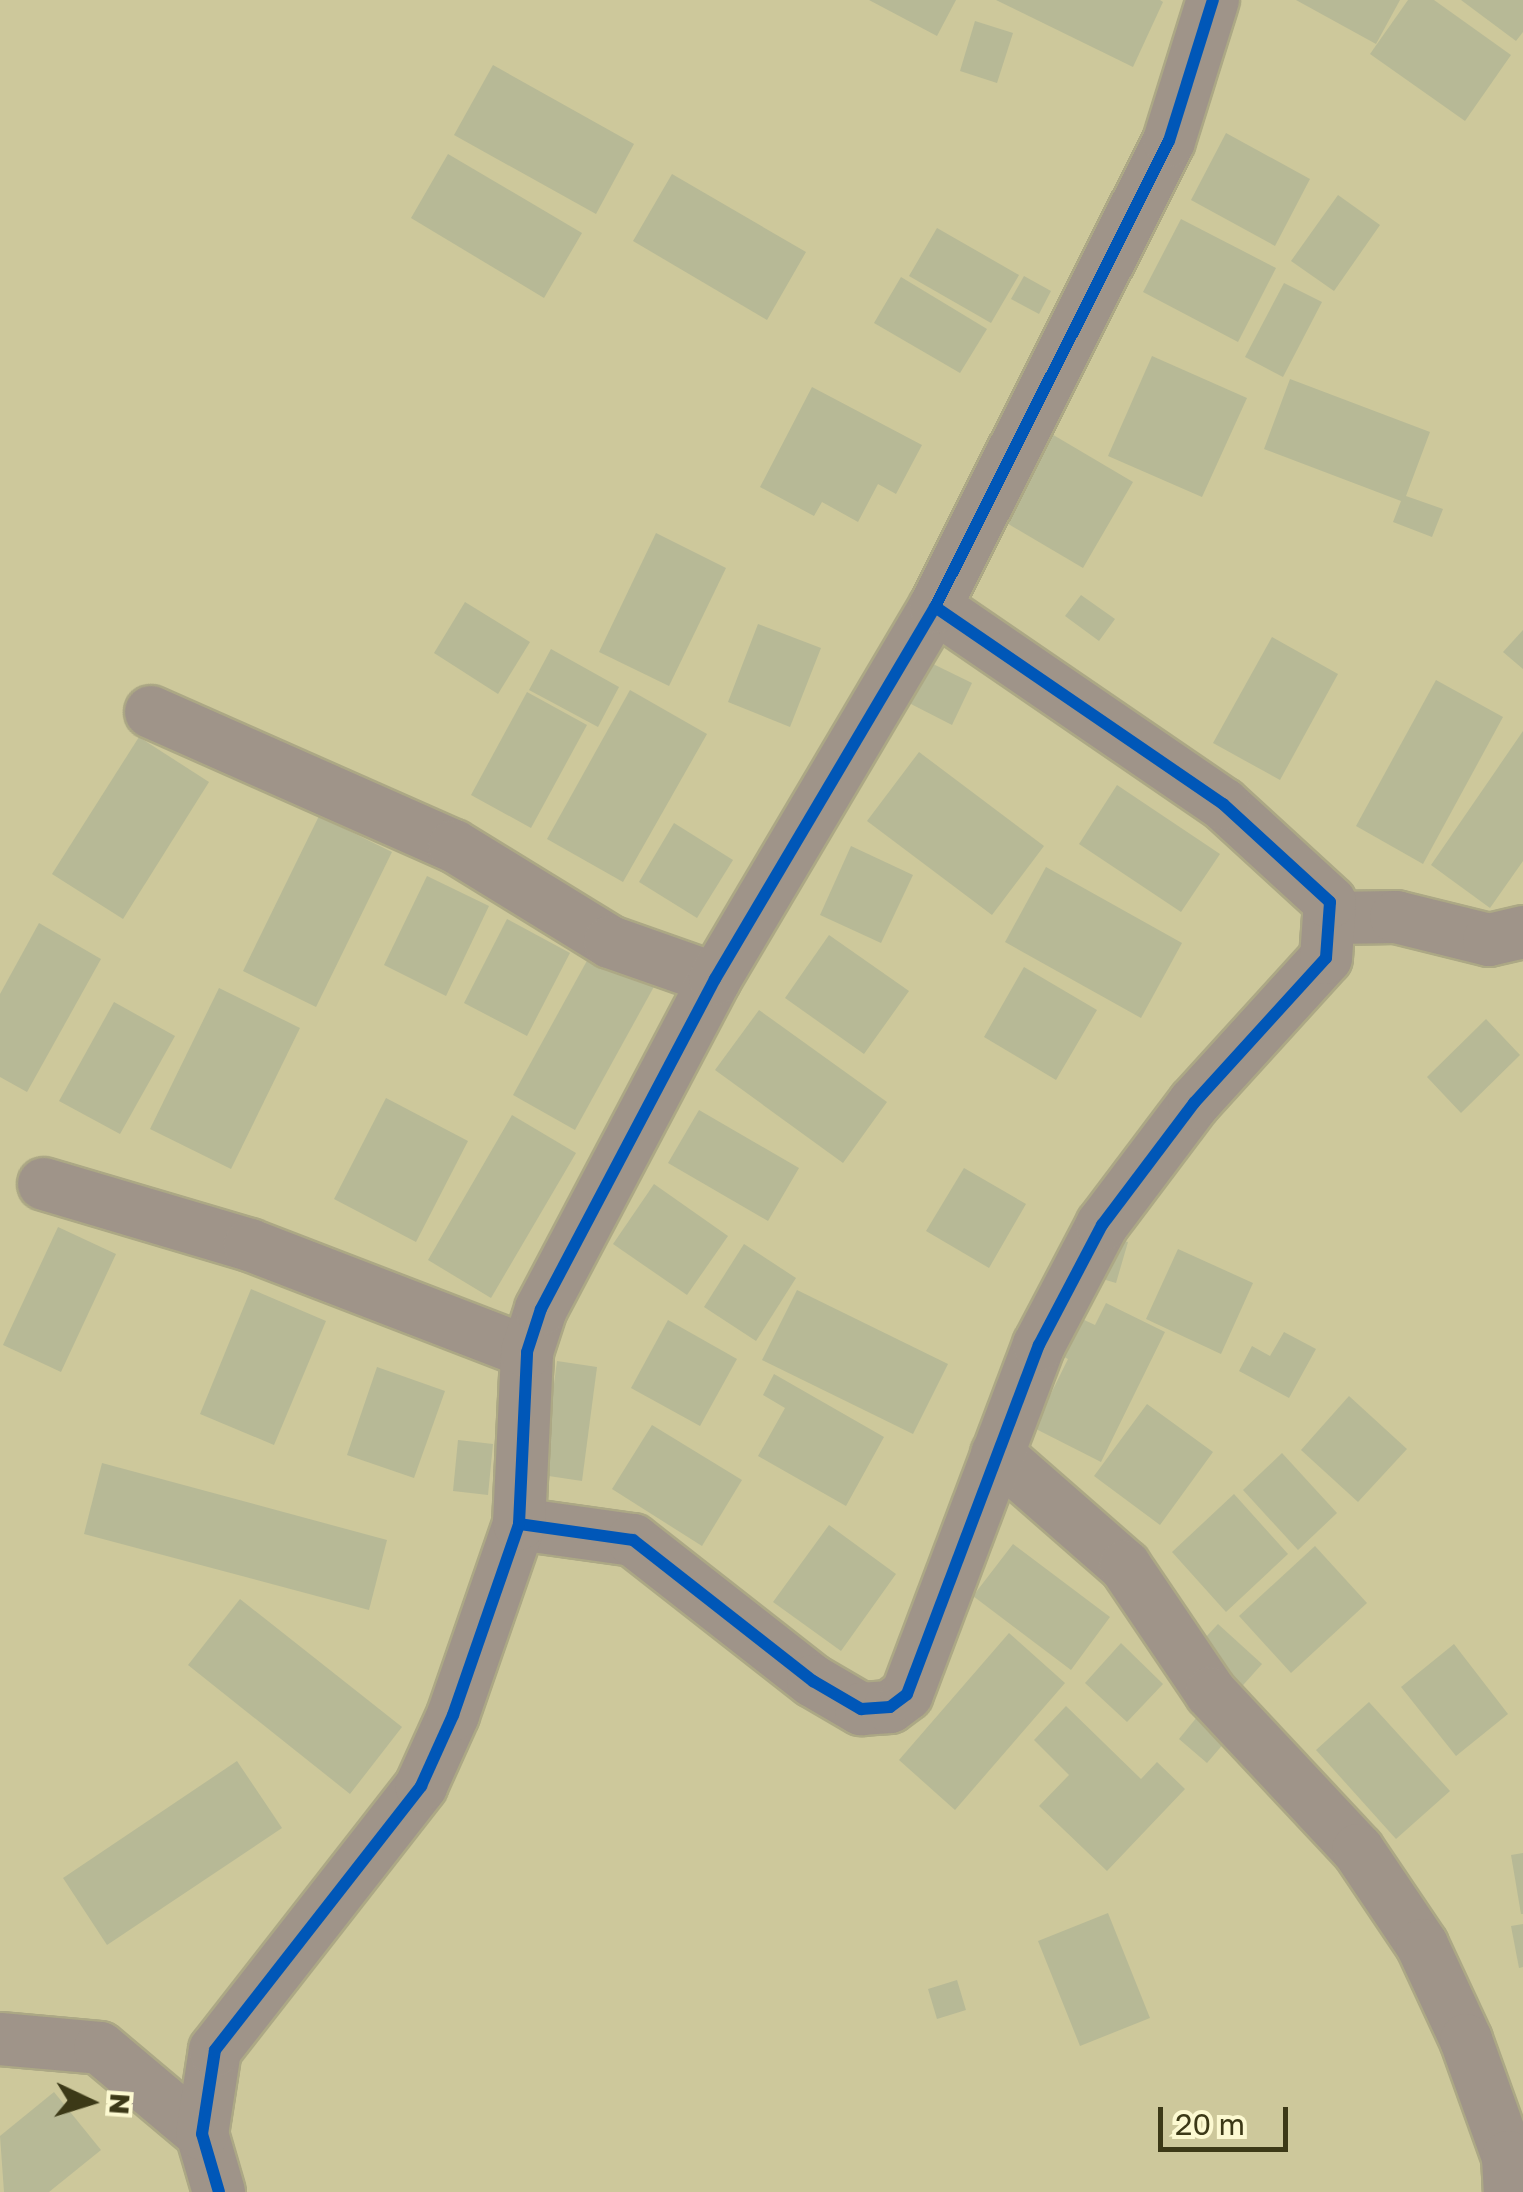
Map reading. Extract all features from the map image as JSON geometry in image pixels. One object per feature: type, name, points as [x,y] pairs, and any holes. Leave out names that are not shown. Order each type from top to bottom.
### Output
[{"type":"street","points":[[220,2192],[202,2134],[215,2050],[421,1786],[519,1524],[526,1352],[541,1309],[716,979],[935,607],[1169,141],[1214,0]]},
{"type":"street","points":[[519,1524],[633,1540],[812,1681],[861,1709],[890,1707],[908,1694],[1038,1344],[1102,1225],[1194,1103],[1326,958],[1332,918],[1330,902],[1223,804],[935,607]]},
{"type":"street","points":[[151,712],[454,846],[610,942],[716,979]]},
{"type":"street","points":[[1332,918],[1396,917],[1489,940],[1523,932]]},
{"type":"street","points":[[44,1184],[250,1245],[526,1352]]},
{"type":"street","points":[[997,1454],[1124,1566],[1211,1693],[1358,1850],[1422,1945],[1514,2166]]},
{"type":"street","points":[[0,2039],[100,2048],[202,2134]]},
{"type":"building","points":[[869,0],[956,0],[937,36]]},
{"type":"building","points":[[996,0],[1160,0],[1163,2],[1133,67]]},
{"type":"building","points":[[1296,0],[1400,0],[1376,44]]},
{"type":"building","points":[[1408,0],[1434,0],[1511,55],[1465,121],[1370,54]]},
{"type":"building","points":[[1461,0],[1523,0],[1523,32],[1516,41]]},
{"type":"building","points":[[975,21],[1013,33],[997,83],[960,71]]},
{"type":"building","points":[[493,65],[634,144],[596,214],[454,135]]},
{"type":"building","points":[[1226,133],[1310,179],[1275,246],[1191,200]]},
{"type":"building","points":[[448,154],[582,233],[544,298],[411,218]]},
{"type":"building","points":[[672,174],[806,252],[767,320],[633,241]]},
{"type":"building","points":[[1338,195],[1380,225],[1334,291],[1291,261]]},
{"type":"building","points":[[1181,219],[1276,268],[1238,342],[1143,292]]},
{"type":"building","points":[[937,228],[1019,275],[991,323],[909,276]]},
{"type":"building","points":[[1024,276],[1051,291],[1039,314],[1011,299]]},
{"type":"building","points":[[901,277],[987,329],[960,373],[874,323]]},
{"type":"building","points":[[1284,283],[1322,302],[1283,377],[1245,357]]},
{"type":"building","points":[[1152,356],[1247,398],[1202,497],[1108,456]]},
{"type":"building","points":[[1290,379],[1430,432],[1406,496],[1443,509],[1432,537],[1393,522],[1401,501],[1264,449]]},
{"type":"building","points":[[812,387],[922,445],[896,494],[878,484],[858,522],[822,502],[814,516],[760,487]]},
{"type":"building","points":[[1050,433],[1133,482],[1083,568],[1000,519]]},
{"type":"building","points":[[656,533],[726,568],[669,686],[599,652]]},
{"type":"building","points":[[1081,595],[1115,619],[1099,641],[1065,616]]},
{"type":"building","points":[[465,602],[530,642],[498,694],[434,653]]},
{"type":"building","points":[[758,624],[821,648],[790,727],[728,702]]},
{"type":"building","points":[[1523,630],[1523,669],[1503,652]]},
{"type":"building","points":[[1272,637],[1338,674],[1280,780],[1213,743]]},
{"type":"building","points":[[551,649],[619,687],[598,727],[529,690]]},
{"type":"building","points":[[929,662],[972,683],[952,725],[909,703]]},
{"type":"building","points":[[1436,680],[1503,717],[1423,864],[1356,826]]},
{"type":"building","points":[[630,690],[707,734],[623,882],[547,839]]},
{"type":"building","points":[[527,692],[587,725],[531,828],[471,795]]},
{"type":"building","points":[[1523,731],[1523,861],[1490,908],[1431,865]]},
{"type":"building","points":[[139,737],[209,782],[123,919],[52,874]]},
{"type":"building","points":[[919,752],[1044,846],[992,915],[867,821]]},
{"type":"building","points":[[1117,785],[1220,854],[1181,912],[1079,844]]},
{"type":"building","points":[[319,816],[392,852],[316,1007],[243,971]]},
{"type":"building","points":[[674,823],[733,860],[697,918],[639,882]]},
{"type":"building","points":[[851,846],[913,875],[881,943],[820,915]]},
{"type":"building","points":[[1046,867],[1182,943],[1141,1018],[1005,942]]},
{"type":"building","points":[[427,876],[489,906],[446,996],[384,965]]},
{"type":"building","points":[[507,919],[570,953],[527,1036],[464,1003]]},
{"type":"building","points":[[39,923],[101,959],[27,1092],[0,1077],[0,994]]},
{"type":"building","points":[[829,935],[909,991],[864,1054],[785,998]]},
{"type":"building","points":[[594,948],[656,983],[575,1130],[513,1095]]},
{"type":"building","points":[[1024,967],[1097,1010],[1056,1080],[984,1037]]},
{"type":"building","points":[[219,988],[300,1028],[231,1169],[150,1129]]},
{"type":"building","points":[[114,1002],[175,1036],[120,1134],[59,1101]]},
{"type":"building","points":[[759,1010],[887,1102],[843,1163],[715,1070]]},
{"type":"building","points":[[1486,1019],[1520,1055],[1461,1113],[1427,1077]]},
{"type":"building","points":[[386,1098],[468,1141],[416,1242],[334,1199]]},
{"type":"building","points":[[699,1110],[799,1168],[768,1221],[668,1163]]},
{"type":"building","points":[[512,1115],[576,1153],[491,1298],[428,1260]]},
{"type":"building","points":[[964,1168],[1026,1204],[989,1268],[926,1231]]},
{"type":"building","points":[[654,1184],[728,1236],[687,1295],[613,1244]]},
{"type":"building","points":[[58,1227],[116,1254],[61,1372],[3,1345]]},
{"type":"building","points":[[1100,1235],[1128,1242],[1116,1283],[1089,1275]]},
{"type":"building","points":[[744,1244],[796,1278],[756,1341],[704,1307]]},
{"type":"building","points":[[1178,1249],[1253,1283],[1221,1354],[1146,1319]]},
{"type":"building","points":[[251,1289],[326,1321],[274,1445],[200,1414]]},
{"type":"building","points":[[797,1290],[948,1364],[913,1434],[762,1360]]},
{"type":"building","points":[[1106,1303],[1165,1332],[1101,1462],[1034,1428],[1068,1359],[1047,1348],[1065,1311],[1095,1325]]},
{"type":"building","points":[[668,1320],[737,1359],[700,1426],[631,1388]]},
{"type":"building","points":[[1284,1332],[1316,1349],[1289,1398],[1239,1371],[1252,1346],[1270,1356]]},
{"type":"building","points":[[557,1361],[597,1367],[582,1481],[542,1475]]},
{"type":"building","points":[[377,1367],[445,1391],[414,1478],[347,1455]]},
{"type":"building","points":[[774,1374],[884,1437],[846,1506],[758,1456],[785,1408],[763,1395]]},
{"type":"building","points":[[1349,1396],[1407,1449],[1358,1502],[1301,1450]]},
{"type":"building","points":[[1147,1404],[1213,1452],[1160,1525],[1094,1476]]},
{"type":"building","points":[[652,1425],[742,1480],[702,1546],[612,1489]]},
{"type":"building","points":[[458,1440],[493,1444],[488,1495],[453,1491]]},
{"type":"building","points":[[1282,1453],[1337,1513],[1298,1550],[1243,1490]]},
{"type":"building","points":[[102,1463],[387,1540],[369,1610],[84,1534]]},
{"type":"building","points":[[1234,1494],[1288,1554],[1226,1612],[1172,1552]]},
{"type":"building","points":[[829,1525],[896,1574],[841,1651],[773,1602]]},
{"type":"building","points":[[1013,1544],[1110,1617],[1071,1670],[973,1596]]},
{"type":"building","points":[[1315,1546],[1367,1603],[1291,1673],[1239,1616]]},
{"type":"building","points":[[240,1599],[402,1727],[350,1794],[188,1665]]},
{"type":"building","points":[[1218,1624],[1262,1664],[1236,1693],[1191,1653]]},
{"type":"building","points":[[1009,1633],[1065,1683],[955,1810],[899,1760]]},
{"type":"building","points":[[1121,1643],[1163,1684],[1127,1722],[1085,1683]]},
{"type":"building","points":[[1454,1644],[1508,1714],[1456,1756],[1401,1687]]},
{"type":"building","points":[[1369,1702],[1450,1791],[1396,1839],[1316,1750]]},
{"type":"building","points":[[1066,1706],[1141,1779],[1157,1762],[1185,1789],[1107,1871],[1039,1806],[1069,1775],[1034,1740]]},
{"type":"building","points":[[1197,1717],[1225,1742],[1207,1763],[1179,1739]]},
{"type":"building","points":[[237,1761],[282,1828],[107,1945],[63,1878]]},
{"type":"building","points":[[1523,1853],[1523,1914],[1521,1914],[1511,1855]]},
{"type":"building","points":[[1108,1913],[1150,2018],[1080,2046],[1038,1941]]},
{"type":"building","points":[[1523,1924],[1523,1967],[1519,1968],[1511,1926]]},
{"type":"building","points":[[957,1980],[966,2010],[937,2019],[928,1989]]},
{"type":"building","points":[[54,2092],[101,2150],[49,2192],[4,2192],[0,2136]]},
{"type":"cycle path","points":[[219,2192],[202,2134],[215,2050],[421,1786],[453,1715],[519,1524],[527,1352],[541,1309],[715,979],[935,607],[1169,141],[1213,0]]},
{"type":"cycle path","points":[[519,1524],[633,1540],[813,1681],[861,1709],[890,1707],[907,1694],[1039,1345],[1102,1225],[1194,1103],[1326,958],[1330,902],[1223,804],[935,607]]}]
